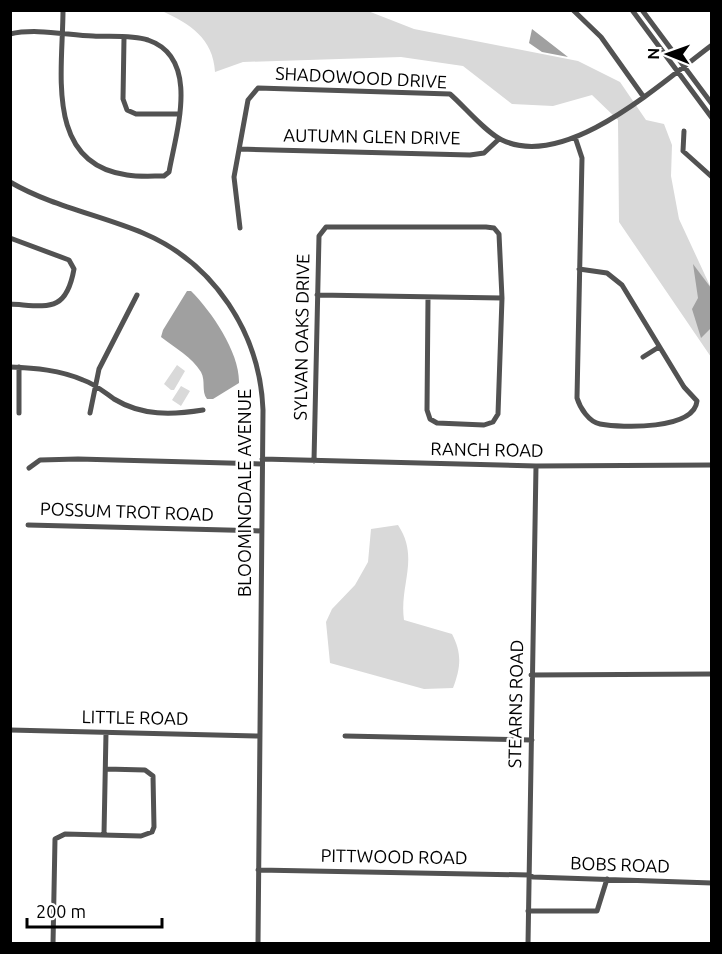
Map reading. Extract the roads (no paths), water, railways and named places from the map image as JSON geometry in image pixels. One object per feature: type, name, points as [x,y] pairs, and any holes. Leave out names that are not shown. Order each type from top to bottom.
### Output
[{"type":"street","points":[[10,34],[63,35],[148,40],[165,51],[179,70],[183,88],[169,172],[164,176],[127,175],[93,163],[81,153],[63,117],[61,103],[63,35],[63,10]]},
{"type":"street","points":[[573,10],[601,38],[644,96]]},
{"type":"street","points":[[632,10],[711,118]]},
{"type":"street","points":[[642,10],[711,104]]},
{"type":"street","points":[[124,38],[123,99],[127,110],[136,114],[179,114]]},
{"type":"street","name":"SHADOWOOD DRIVE","points":[[240,228],[234,177],[248,100],[258,88],[450,93],[499,139],[519,147],[535,148],[575,137],[607,121],[711,45]]},
{"type":"street","points":[[684,131],[682,151],[711,177]]},
{"type":"street","points":[[575,137],[582,158],[579,269],[577,398],[581,410],[598,424],[667,424],[689,414],[697,404],[696,401],[684,387],[622,285],[607,273],[579,269]]},
{"type":"street","name":"AUTUMN GLEN DRIVE","points":[[239,149],[470,155],[484,153],[499,139]]},
{"type":"street","name":"BLOOMINGDALE AVENUE","points":[[10,182],[38,195],[154,238],[187,259],[213,283],[240,321],[255,358],[263,404],[258,736],[258,944]]},
{"type":"street","name":"SYLVAN OAKS DRIVE","points":[[314,461],[318,236],[326,227],[494,228],[501,239],[502,298],[498,414],[493,422],[484,425],[437,423],[430,419],[428,410],[428,298]]},
{"type":"street","points":[[10,238],[69,260],[74,269],[64,297],[59,303],[47,307],[10,304]]},
{"type":"street","points":[[90,412],[94,384],[99,369],[137,295]]},
{"type":"street","points":[[317,295],[502,298]]},
{"type":"street","points":[[643,357],[659,347]]},
{"type":"street","points":[[10,367],[65,374],[94,384],[116,400],[150,413],[180,414],[203,410]]},
{"type":"street","points":[[19,368],[20,413]]},
{"type":"street","name":"RANCH ROAD","points":[[29,468],[40,460],[78,459],[536,466],[711,465]]},
{"type":"street","name":"STEARNS ROAD","points":[[528,944],[536,466]]},
{"type":"street","name":"POSSUM TROT ROAD","points":[[28,525],[261,531]]},
{"type":"street","points":[[531,675],[711,674]]},
{"type":"street","name":"LITTLE ROAD","points":[[10,730],[258,736]]},
{"type":"street","points":[[104,834],[106,733]]},
{"type":"street","points":[[345,736],[532,740]]},
{"type":"street","points":[[53,944],[55,839],[64,834],[147,835],[154,827],[154,782],[150,773],[145,770],[106,769]]},
{"type":"street","name":"PITTWOOD ROAD","points":[[258,870],[529,875]]},
{"type":"street","name":"BOBS ROAD","points":[[529,875],[533,877],[711,883]]},
{"type":"street","points":[[528,911],[597,911],[607,879]]}]
